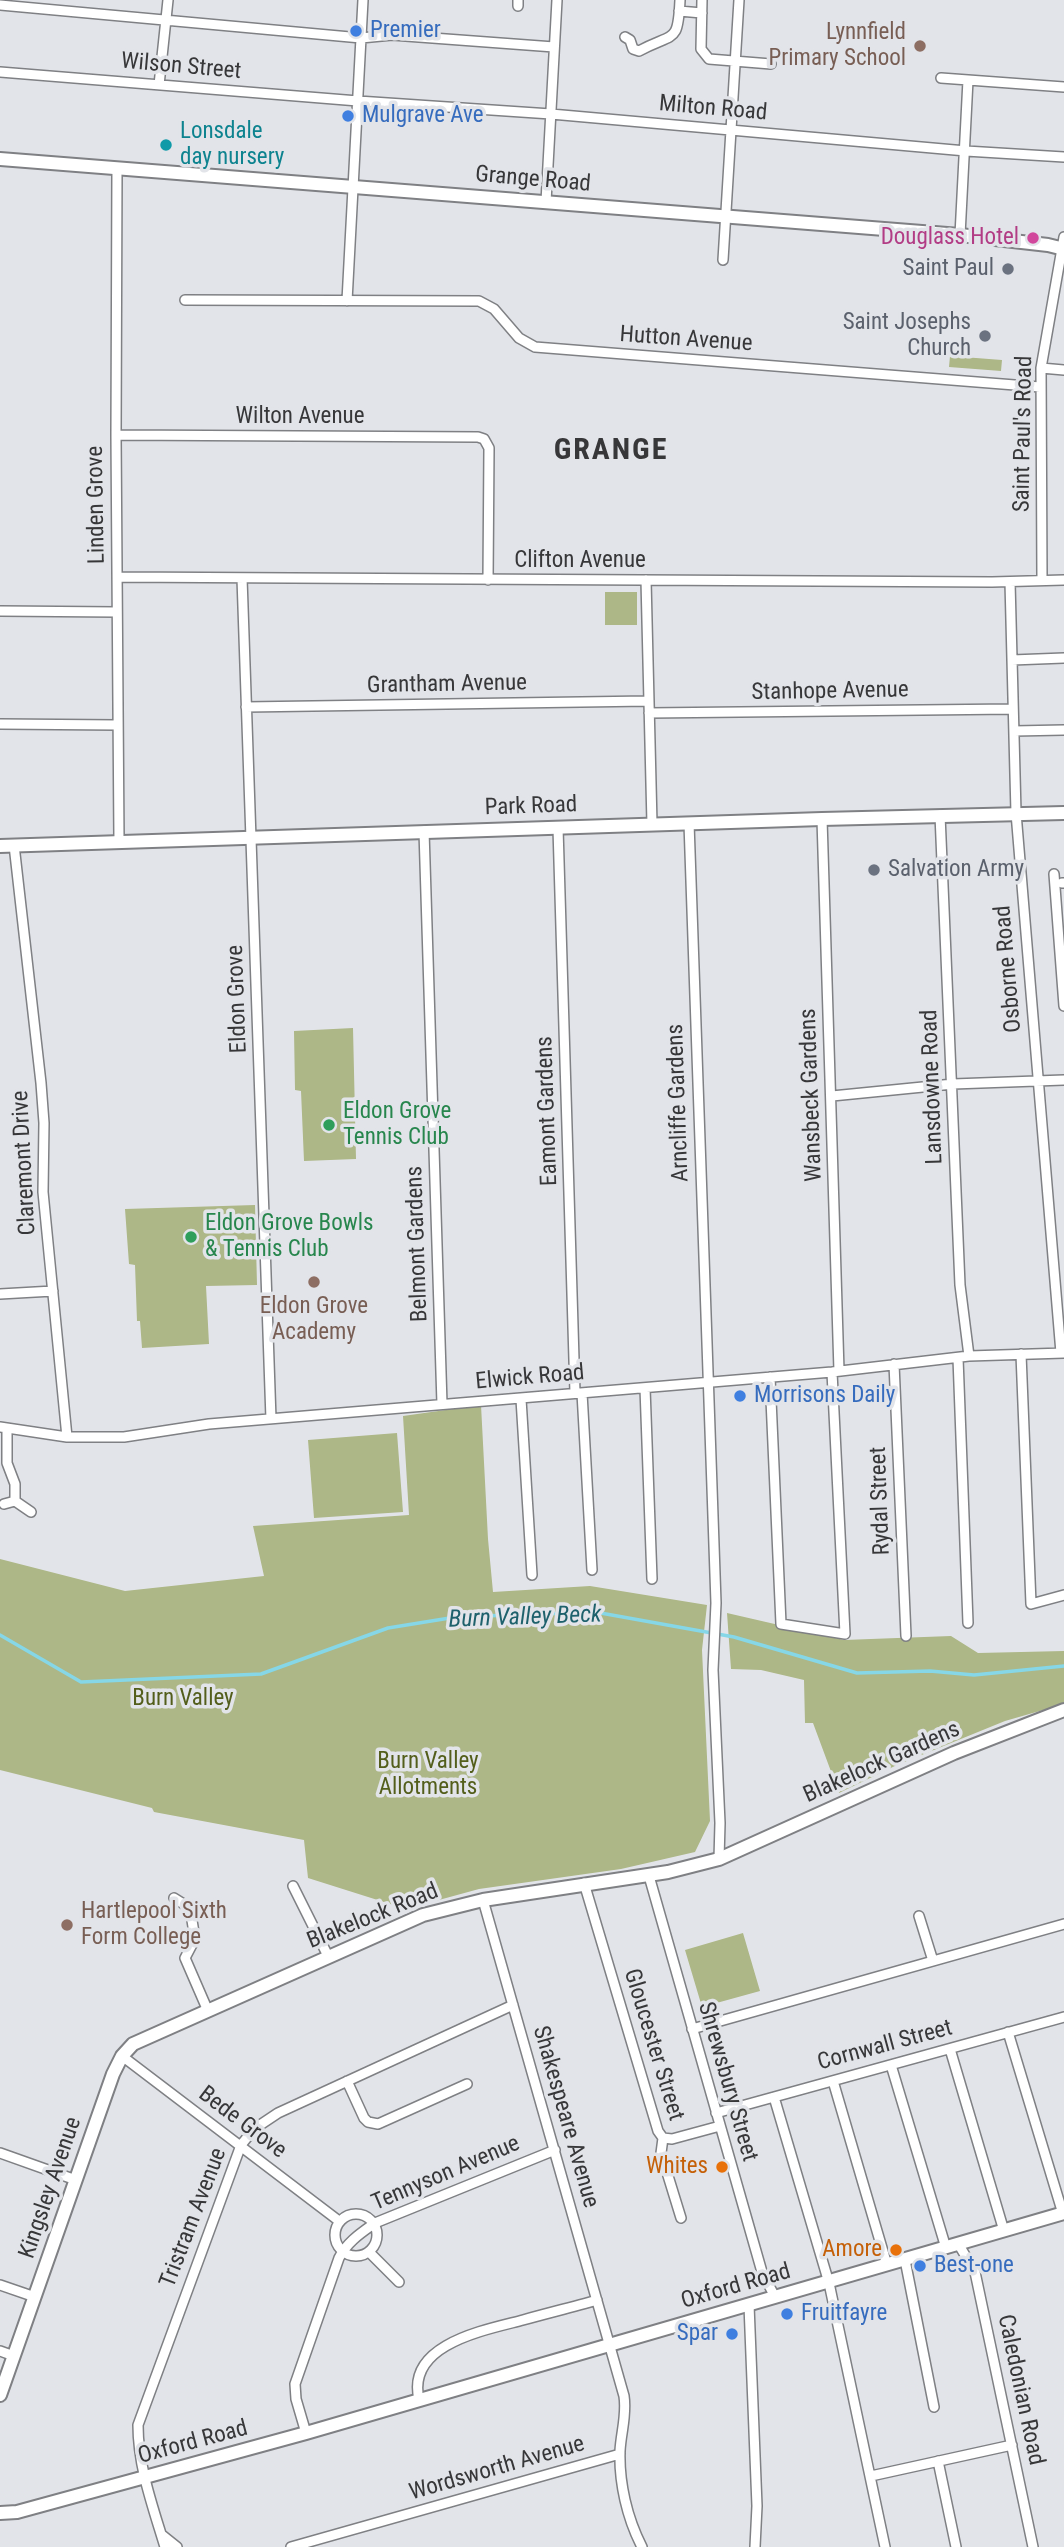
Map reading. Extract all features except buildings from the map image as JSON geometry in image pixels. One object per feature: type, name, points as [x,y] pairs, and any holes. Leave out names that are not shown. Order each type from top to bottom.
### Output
[{"type":"street","points":[[159,85],[168,0]]},
{"type":"street","points":[[347,301],[363,0]]},
{"type":"street","points":[[546,202],[556,0]]},
{"type":"street","points":[[625,37],[630,40],[633,49],[639,51],[673,37],[678,27],[680,0]]},
{"type":"street","points":[[702,0],[701,49],[704,55],[716,61],[771,64]]},
{"type":"street","points":[[723,260],[738,0]]},
{"type":"street","points":[[0,5],[361,38],[392,35],[554,47]]},
{"type":"street","points":[[679,11],[702,13]]},
{"type":"street","name":"Wilson Street","points":[[0,72],[358,101]]},
{"type":"street","points":[[942,78],[1064,87]]},
{"type":"street","points":[[960,235],[968,80]]},
{"type":"street","name":"Milton Road","points":[[358,101],[551,114],[966,151],[1064,157]]},
{"type":"street","name":"Grange Road","points":[[0,159],[1063,245]]},
{"type":"street","name":"Linden Grove","points":[[117,168],[119,841]]},
{"type":"street","name":"Saint Paul's Road","points":[[1042,580],[1041,368],[1063,245]]},
{"type":"street","name":"Hutton Avenue","points":[[184,300],[479,301],[495,309],[519,338],[536,347],[1040,387]]},
{"type":"street","points":[[1041,368],[1064,370]]},
{"type":"street","name":"Wilton Avenue","points":[[116,435],[484,439],[489,448],[488,580]]},
{"type":"street","name":"Clifton Avenue","points":[[117,577],[1010,582],[1064,580]]},
{"type":"street","name":"Eldon Grove","points":[[243,578],[271,1419]]},
{"type":"street","points":[[646,580],[652,824]]},
{"type":"street","name":"Osborne Road","points":[[1010,582],[1016,813],[1063,1353]]},
{"type":"street","points":[[0,611],[117,612]]},
{"type":"street","points":[[1012,660],[1064,658]]},
{"type":"street","name":"Grantham Avenue","points":[[246,707],[648,701]]},
{"type":"street","name":"Stanhope Avenue","points":[[649,713],[1013,709]]},
{"type":"street","points":[[0,724],[117,725]]},
{"type":"street","points":[[1014,731],[1064,730]]},
{"type":"street","name":"Park Road","points":[[0,846],[822,818],[1064,813]]},
{"type":"street","name":"Lansdowne Road","points":[[940,815],[960,1285],[969,1356]]},
{"type":"street","name":"Wansbeck Gardens","points":[[770,1377],[781,1624],[845,1634],[836,1372],[832,1096],[822,818]]},
{"type":"street","name":"Arncliffe Gardens","points":[[689,823],[716,1603],[714,1646],[719,1859]]},
{"type":"street","name":"Eamont Gardens","points":[[558,828],[578,1393],[592,1570]]},
{"type":"street","name":"Belmont Gardens","points":[[424,831],[442,1404]]},
{"type":"street","name":"Claremont Drive","points":[[14,845],[41,1083],[44,1123],[43,1192],[67,1437]]},
{"type":"street","points":[[1054,874],[1064,1006]]},
{"type":"street","points":[[832,1096],[953,1084],[1064,1080]]},
{"type":"street","points":[[0,1294],[52,1291]]},
{"type":"street","name":"Elwick Road","points":[[3,1428],[67,1437],[124,1437],[209,1424],[836,1372],[969,1356],[1063,1353]]},
{"type":"street","points":[[1021,1354],[1031,1604],[1064,1595]]},
{"type":"street","points":[[958,1358],[968,1623]]},
{"type":"street","name":"Rydal Street","points":[[894,1364],[906,1636]]},
{"type":"street","points":[[645,1388],[652,1579]]},
{"type":"street","points":[[521,1399],[531,1575]]},
{"type":"street","points":[[3,1428],[7,1463],[15,1484],[15,1501]]},
{"type":"street","points":[[4,1504],[15,1501],[31,1512]]},
{"type":"street","name":"Blakelock Gardens","points":[[719,1859],[954,1753],[1064,1710]]},
{"type":"street","name":"Blakelock Road","points":[[113,2074],[122,2056],[133,2044],[423,1915],[483,1900],[584,1883],[649,1876],[719,1859]]},
{"type":"street","name":"Shrewsbury Street","points":[[649,1876],[762,2272],[775,2297]]},
{"type":"street","name":"Gloucester Street","points":[[584,1883],[657,2132],[663,2138],[661,2153],[681,2218]]},
{"type":"street","points":[[293,1886],[328,1956]]},
{"type":"street","points":[[174,1898],[190,1908],[195,1939],[186,1958],[208,2011]]},
{"type":"street","name":"Shakespeare Avenue","points":[[483,1900],[626,2408],[620,2454]]},
{"type":"street","points":[[919,1916],[933,1961]]},
{"type":"street","points":[[692,2029],[1064,1924]]},
{"type":"street","name":"Tristram Avenue","points":[[145,2477],[138,2446],[138,2425],[143,2407],[242,2145],[254,2129],[278,2113],[513,2005]]},
{"type":"street","name":"Cornwall Street","points":[[716,2113],[1064,2017]]},
{"type":"street","points":[[1008,2032],[1064,2213]]},
{"type":"street","points":[[950,2049],[1004,2231]]},
{"type":"street","name":"Bede Grove","points":[[122,2056],[339,2221]]},
{"type":"street","name":"Caledonian Road","points":[[891,2065],[953,2246],[975,2272],[1033,2547]]},
{"type":"street","name":"Kingsley Avenue","points":[[0,2395],[113,2074]]},
{"type":"street","points":[[347,2081],[364,2118],[368,2122],[378,2124],[467,2084]]},
{"type":"street","points":[[833,2081],[887,2265]]},
{"type":"street","points":[[774,2097],[829,2283],[886,2547]]},
{"type":"street","points":[[663,2138],[672,2139],[720,2126]]},
{"type":"street","name":"Tennyson Avenue","points":[[306,2433],[296,2399],[295,2384],[342,2252],[357,2235],[375,2223],[555,2150]]},
{"type":"street","points":[[0,2154],[76,2180]]},
{"type":"street","name":"Oxford Road","points":[[0,2513],[17,2512],[306,2433],[1064,2213]]},
{"type":"street","points":[[355,2214],[367,2217],[375,2223],[377,2235],[369,2252],[354,2256],[342,2252],[334,2237],[339,2221],[355,2214]]},
{"type":"street","points":[[369,2252],[399,2282]]},
{"type":"street","points":[[905,2260],[934,2407]]},
{"type":"street","points":[[0,2285],[35,2297]]},
{"type":"street","points":[[419,2399],[416,2389],[421,2370],[437,2353],[458,2339],[597,2300]]},
{"type":"street","points":[[749,2305],[757,2505],[755,2547]]},
{"type":"street","points":[[0,2351],[14,2356]]},
{"type":"street","points":[[870,2476],[1012,2445]]},
{"type":"street","name":"Wordsworth Avenue","points":[[291,2547],[620,2454],[625,2500],[630,2521],[642,2547]]},
{"type":"street","points":[[938,2461],[956,2547]]},
{"type":"street","points":[[145,2477],[165,2547]]},
{"type":"street","name":"Oxford Road","points":[[0,2522],[17,2512]]},
{"type":"street","points":[[161,2534],[177,2547]]},
{"type":"green space","points":[[950,356],[1002,360],[1001,371],[949,367]]},
{"type":"green space","points":[[605,592],[637,592],[637,625],[605,625]]},
{"type":"green space","name":"Eldon Grove Tennis Club","points":[[353,1028],[356,1159],[304,1161],[301,1091],[295,1090],[294,1031]]},
{"type":"green space","name":"Eldon Grove Bowls & Tennis Club","points":[[255,1205],[257,1285],[206,1286],[209,1344],[142,1348],[140,1321],[137,1321],[135,1265],[129,1264],[125,1209]]},
{"type":"green space","points":[[481,1405],[493,1592],[590,1586],[707,1605],[702,1650],[710,1821],[695,1852],[621,1869],[479,1889],[406,1909],[308,1878],[304,1840],[154,1812],[152,1808],[0,1770],[0,1559],[125,1591],[264,1576],[253,1526],[409,1515],[403,1416]]},
{"type":"green space","points":[[397,1433],[403,1512],[314,1518],[308,1440]]},
{"type":"green space","points":[[727,1613],[844,1640],[951,1636],[978,1653],[1064,1651],[1064,1704],[1005,1721],[897,1765],[839,1793],[813,1723],[805,1723],[804,1680],[761,1670],[731,1669]]},
{"type":"green space","points":[[743,1933],[760,1991],[702,2007],[685,1950]]},
{"type":"waterway","name":"Burn Valley Beck","points":[[0,1635],[81,1682],[261,1674],[388,1628],[456,1617],[595,1612],[734,1637],[857,1673],[930,1671],[974,1675],[1064,1666]]},
{"type":"place","name":"Premier","points":[[356,31]]},
{"type":"place","name":"Lynnfield Primary School","points":[[920,46]]},
{"type":"place","name":"Mulgrave Ave","points":[[348,116]]},
{"type":"place","name":"Lonsdale day nursery","points":[[166,145]]},
{"type":"place","name":"Douglass Hotel","points":[[1033,238]]},
{"type":"place","name":"Saint Paul","points":[[1008,269]]},
{"type":"place","name":"Saint Josephs Church","points":[[985,336]]},
{"type":"place","name":"Salvation Army","points":[[874,870]]},
{"type":"place","name":"Eldon Grove Tennis Club","points":[[329,1125]]},
{"type":"place","name":"Eldon Grove Bowls & Tennis Club","points":[[191,1237]]},
{"type":"place","name":"Eldon Grove Academy","points":[[314,1282]]},
{"type":"place","name":"Morrisons Daily","points":[[740,1396]]},
{"type":"place","name":"Hartlepool Sixth Form College","points":[[67,1925]]},
{"type":"place","name":"Whites","points":[[722,2167]]},
{"type":"place","name":"Amore","points":[[896,2250]]},
{"type":"place","name":"Best-one","points":[[920,2266]]},
{"type":"place","name":"Fruitfayre","points":[[787,2314]]},
{"type":"place","name":"Spar","points":[[732,2334]]},
{"type":"district","name":"GRANGE","points":[[611,451]]},
{"type":"park label","name":"Burn Valley","points":[[183,1699]]},
{"type":"park label","name":"Burn Valley Allotments","points":[[428,1775]]}]
